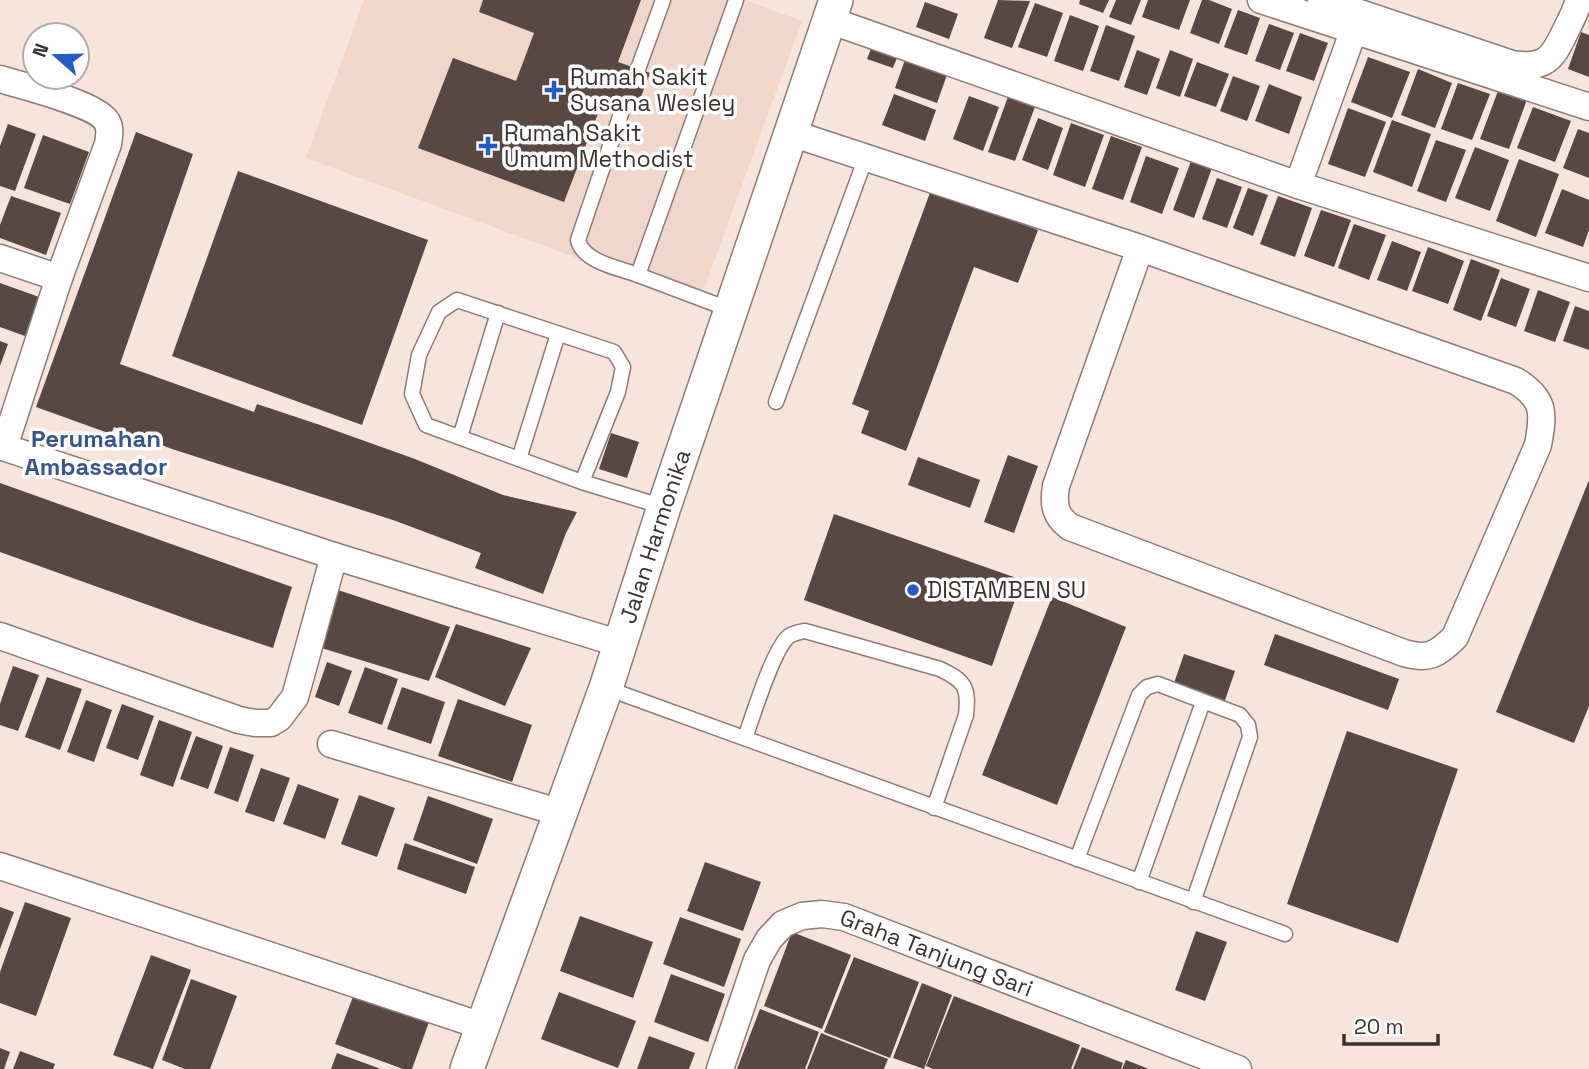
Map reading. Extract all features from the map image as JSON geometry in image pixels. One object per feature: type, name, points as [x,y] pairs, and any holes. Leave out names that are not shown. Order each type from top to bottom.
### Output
[{"type":"street","points":[[1261,0],[1589,107]]},
{"type":"street","points":[[1321,0],[1512,64],[1526,66],[1545,62],[1551,57],[1577,4]]},
{"type":"street","points":[[832,10],[1298,185],[1589,278]]},
{"type":"street","name":"Jalan Harmonika","points":[[467,1069],[606,688],[664,507],[832,10]]},
{"type":"street","points":[[1298,185],[1353,32]]},
{"type":"street","points":[[0,79],[93,109],[107,122],[110,131],[108,144],[2,447],[334,556],[621,644]]},
{"type":"street","points":[[791,133],[1140,248],[1516,381],[1530,390],[1541,404],[1542,422],[1538,445],[1455,637],[1445,647],[1432,656],[1418,657],[1404,653],[1070,527],[1061,521],[1054,502],[1056,486],[1140,248]]},
{"type":"street","points":[[0,258],[59,278]]},
{"type":"street","points":[[0,636],[239,720],[271,723],[279,718],[295,697],[334,556]]},
{"type":"street","points":[[331,744],[561,813]]},
{"type":"street","points":[[0,866],[482,1026]]},
{"type":"street","name":"Graha Tanjung Sari","points":[[720,1069],[757,960],[769,939],[783,924],[802,916],[822,914],[844,917],[1238,1069]]},
{"type":"lane","points":[[638,69],[663,0]]},
{"type":"lane","points":[[638,275],[736,0]]},
{"type":"lane","points":[[624,105],[578,240],[580,250],[588,256],[731,310]]},
{"type":"lane","points":[[776,402],[866,157]]},
{"type":"lane","points":[[582,482],[618,392],[623,367],[614,352],[457,300],[439,312],[419,355],[412,394],[426,425],[582,482],[664,507]]},
{"type":"lane","points":[[460,437],[498,313]]},
{"type":"lane","points":[[519,459],[558,334]]},
{"type":"lane","points":[[745,738],[779,651],[790,636],[797,632],[805,631],[940,669],[964,685],[968,699],[966,715],[934,808]]},
{"type":"lane","points":[[1077,859],[1139,695],[1147,687],[1158,684],[1240,716],[1248,724],[1250,737],[1193,902]]},
{"type":"lane","points":[[606,688],[1285,934]]},
{"type":"lane","points":[[1139,882],[1203,702]]},
{"type":"shaded area","name":"Rumah Sakit Susana Wesley","points":[[364,0],[745,0],[802,21],[699,303],[306,158]]},
{"type":"building","points":[[483,0],[641,0],[618,62],[650,73],[636,110],[604,98],[564,202],[418,148],[453,58],[516,81],[534,33],[479,12]]},
{"type":"building","points":[[998,0],[1030,1],[1012,48],[984,38]]},
{"type":"building","points":[[1080,0],[1109,0],[1103,13],[1079,4]]},
{"type":"building","points":[[1116,0],[1141,0],[1131,25],[1109,17]]},
{"type":"building","points":[[1148,0],[1190,0],[1179,30],[1142,17]]},
{"type":"building","points":[[1202,0],[1232,9],[1219,44],[1190,33]]},
{"type":"building","points":[[925,2],[958,14],[949,39],[916,27]]},
{"type":"building","points":[[1035,3],[1063,13],[1047,57],[1018,47]]},
{"type":"building","points":[[1238,10],[1260,18],[1247,55],[1224,47]]},
{"type":"building","points":[[1070,15],[1099,26],[1083,71],[1054,61]]},
{"type":"building","points":[[1269,24],[1294,33],[1280,70],[1255,61]]},
{"type":"building","points":[[1106,25],[1135,36],[1119,81],[1090,71]]},
{"type":"building","points":[[1581,32],[1589,35],[1589,77],[1568,69]]},
{"type":"building","points":[[1300,33],[1328,43],[1314,81],[1286,71]]},
{"type":"building","points":[[875,38],[901,47],[893,68],[867,59]]},
{"type":"building","points":[[1137,50],[1160,59],[1147,95],[1124,87]]},
{"type":"building","points":[[1170,50],[1193,59],[1180,97],[1156,88]]},
{"type":"building","points":[[906,57],[948,72],[937,103],[895,88]]},
{"type":"building","points":[[1368,57],[1410,72],[1392,118],[1351,102]]},
{"type":"building","points":[[1197,62],[1229,74],[1216,107],[1184,96]]},
{"type":"building","points":[[1418,69],[1452,83],[1435,128],[1401,115]]},
{"type":"building","points":[[1233,76],[1260,86],[1247,121],[1220,111]]},
{"type":"building","points":[[1458,83],[1490,94],[1472,140],[1441,129]]},
{"type":"building","points":[[1501,83],[1529,94],[1509,149],[1480,139]]},
{"type":"building","points":[[1269,84],[1302,97],[1289,134],[1255,121]]},
{"type":"building","points":[[894,94],[936,110],[925,141],[882,125]]},
{"type":"building","points":[[1009,94],[1036,104],[1015,161],[988,152]]},
{"type":"building","points":[[969,96],[999,107],[983,151],[953,139]]},
{"type":"building","points":[[1533,107],[1571,121],[1555,162],[1517,148]]},
{"type":"building","points":[[1348,108],[1386,122],[1365,177],[1328,164]]},
{"type":"building","points":[[1038,118],[1063,128],[1048,170],[1022,160]]},
{"type":"building","points":[[1392,120],[1431,134],[1412,187],[1373,172]]},
{"type":"building","points":[[1071,123],[1104,135],[1085,187],[1053,175]]},
{"type":"building","points":[[8,124],[36,134],[15,191],[0,186],[0,146]]},
{"type":"building","points":[[1578,129],[1589,133],[1589,178],[1563,168]]},
{"type":"building","points":[[136,132],[193,154],[120,364],[254,412],[257,404],[320,425],[415,459],[503,495],[577,512],[566,533],[543,594],[475,568],[481,553],[393,520],[172,449],[114,427],[111,434],[36,407]]},
{"type":"building","points":[[43,135],[89,152],[70,204],[24,188]]},
{"type":"building","points":[[1111,136],[1142,147],[1123,200],[1092,189]]},
{"type":"building","points":[[1436,140],[1466,150],[1446,202],[1417,191]]},
{"type":"building","points":[[1475,147],[1509,160],[1490,211],[1455,198]]},
{"type":"building","points":[[1146,156],[1179,168],[1162,214],[1130,202]]},
{"type":"building","points":[[1519,159],[1559,174],[1536,237],[1496,221]]},
{"type":"building","points":[[1191,161],[1212,168],[1194,218],[1173,210]]},
{"type":"building","points":[[238,171],[428,240],[362,425],[172,356]]},
{"type":"building","points":[[1217,178],[1242,187],[1227,228],[1202,219]]},
{"type":"building","points":[[1248,188],[1268,195],[1253,236],[1233,228]]},
{"type":"building","points":[[1562,189],[1589,200],[1589,230],[1583,247],[1545,233]]},
{"type":"building","points":[[931,190],[1038,230],[1018,283],[974,267],[906,451],[861,433],[869,411],[852,404]]},
{"type":"building","points":[[11,196],[61,213],[46,255],[0,238],[0,225]]},
{"type":"building","points":[[1278,196],[1312,208],[1295,257],[1260,244]]},
{"type":"building","points":[[1321,210],[1351,220],[1334,267],[1304,256]]},
{"type":"building","points":[[1354,224],[1386,235],[1369,280],[1338,268]]},
{"type":"building","points":[[1392,241],[1421,252],[1407,291],[1377,280]]},
{"type":"building","points":[[1428,247],[1464,261],[1448,304],[1412,291]]},
{"type":"building","points":[[1471,259],[1500,270],[1481,321],[1453,310]]},
{"type":"building","points":[[1501,278],[1530,289],[1516,327],[1487,316]]},
{"type":"building","points":[[0,283],[39,297],[25,336],[0,327]]},
{"type":"building","points":[[1538,290],[1570,302],[1555,342],[1524,331]]},
{"type":"building","points":[[1575,306],[1589,311],[1589,350],[1563,341]]},
{"type":"building","points":[[0,341],[8,344],[0,366]]},
{"type":"building","points":[[611,433],[639,442],[627,478],[599,469]]},
{"type":"building","points":[[1008,455],[1038,466],[1014,533],[984,522]]},
{"type":"building","points":[[918,457],[980,480],[970,508],[908,485]]},
{"type":"building","points":[[1589,480],[1589,706],[1574,743],[1496,712]]},
{"type":"building","points":[[0,483],[292,587],[273,648],[0,552]]},
{"type":"building","name":"DISTAMBEN SU","points":[[834,514],[1022,580],[992,666],[804,600]]},
{"type":"building","points":[[332,588],[450,627],[429,681],[315,646]]},
{"type":"building","name":"DISTAMBEN SU","points":[[1052,597],[1126,627],[1057,805],[982,775]]},
{"type":"building","points":[[456,624],[531,648],[505,706],[435,677]]},
{"type":"building","points":[[1275,634],[1399,679],[1388,710],[1264,665]]},
{"type":"building","points":[[1184,654],[1235,671],[1224,703],[1173,686]]},
{"type":"building","points":[[327,662],[352,671],[339,706],[315,697]]},
{"type":"building","points":[[13,666],[39,675],[18,731],[0,725],[0,704]]},
{"type":"building","points":[[365,667],[398,679],[382,725],[348,713]]},
{"type":"building","points":[[47,677],[82,689],[60,750],[25,737]]},
{"type":"building","points":[[402,687],[445,702],[431,744],[387,729]]},
{"type":"building","points":[[458,699],[532,725],[512,782],[438,756]]},
{"type":"building","points":[[86,700],[112,710],[94,762],[67,752]]},
{"type":"building","points":[[122,704],[154,716],[138,760],[106,748]]},
{"type":"building","points":[[159,720],[192,732],[173,787],[140,775]]},
{"type":"building","points":[[1347,731],[1458,769],[1398,943],[1287,904]]},
{"type":"building","points":[[196,736],[223,746],[208,789],[180,779]]},
{"type":"building","points":[[230,747],[254,755],[238,802],[214,793]]},
{"type":"building","points":[[261,768],[290,778],[274,822],[245,812]]},
{"type":"building","points":[[298,784],[339,799],[325,839],[283,824]]},
{"type":"building","points":[[359,795],[395,808],[377,857],[341,844]]},
{"type":"building","points":[[428,796],[493,819],[477,864],[413,840]]},
{"type":"building","points":[[405,843],[475,867],[466,894],[397,869]]},
{"type":"building","points":[[705,862],[761,882],[743,931],[687,911]]},
{"type":"building","points":[[25,902],[71,918],[36,1016],[0,1003],[0,972]]},
{"type":"building","points":[[0,907],[14,912],[0,949]]},
{"type":"building","points":[[580,916],[653,942],[633,998],[560,971]]},
{"type":"building","points":[[680,917],[741,939],[724,987],[663,964]]},
{"type":"building","points":[[1196,931],[1227,942],[1205,1001],[1175,990]]},
{"type":"building","points":[[792,932],[851,955],[822,1029],[764,1006]]},
{"type":"building","points":[[151,955],[191,970],[153,1069],[113,1055]]},
{"type":"building","points":[[854,957],[919,982],[890,1058],[824,1032]]},
{"type":"building","points":[[671,974],[725,994],[708,1042],[654,1022]]},
{"type":"building","points":[[191,979],[237,996],[210,1069],[185,1069],[162,1060]]},
{"type":"building","points":[[922,983],[952,995],[924,1069],[893,1058]]},
{"type":"building","points":[[559,992],[636,1021],[618,1068],[541,1039]]},
{"type":"building","points":[[354,994],[429,1022],[412,1069],[403,1069],[335,1044]]},
{"type":"building","points":[[954,996],[1080,1045],[1071,1069],[933,1069],[926,1066]]},
{"type":"building","points":[[760,1009],[819,1032],[805,1069],[737,1069]]},
{"type":"building","points":[[821,1033],[888,1059],[884,1069],[807,1069]]},
{"type":"building","points":[[649,1036],[695,1053],[689,1069],[637,1069]]},
{"type":"building","points":[[1082,1047],[1123,1063],[1121,1069],[1073,1069]]},
{"type":"building","points":[[0,1048],[10,1052],[4,1069],[0,1069]]},
{"type":"building","points":[[20,1051],[55,1064],[53,1069],[13,1069]]},
{"type":"building","points":[[337,1053],[381,1069],[331,1069]]},
{"type":"building","points":[[1126,1060],[1149,1069],[1122,1069]]},
{"type":"place","name":"Rumah Sakit Susana Wesley","points":[[554,90]]},
{"type":"place","name":"Rumah Sakit Umum Methodist","points":[[488,146]]},
{"type":"place","name":"DISTAMBEN SU","points":[[913,590]]},
{"type":"district","name":"Perumahan Ambassador","points":[[96,453]]}]
